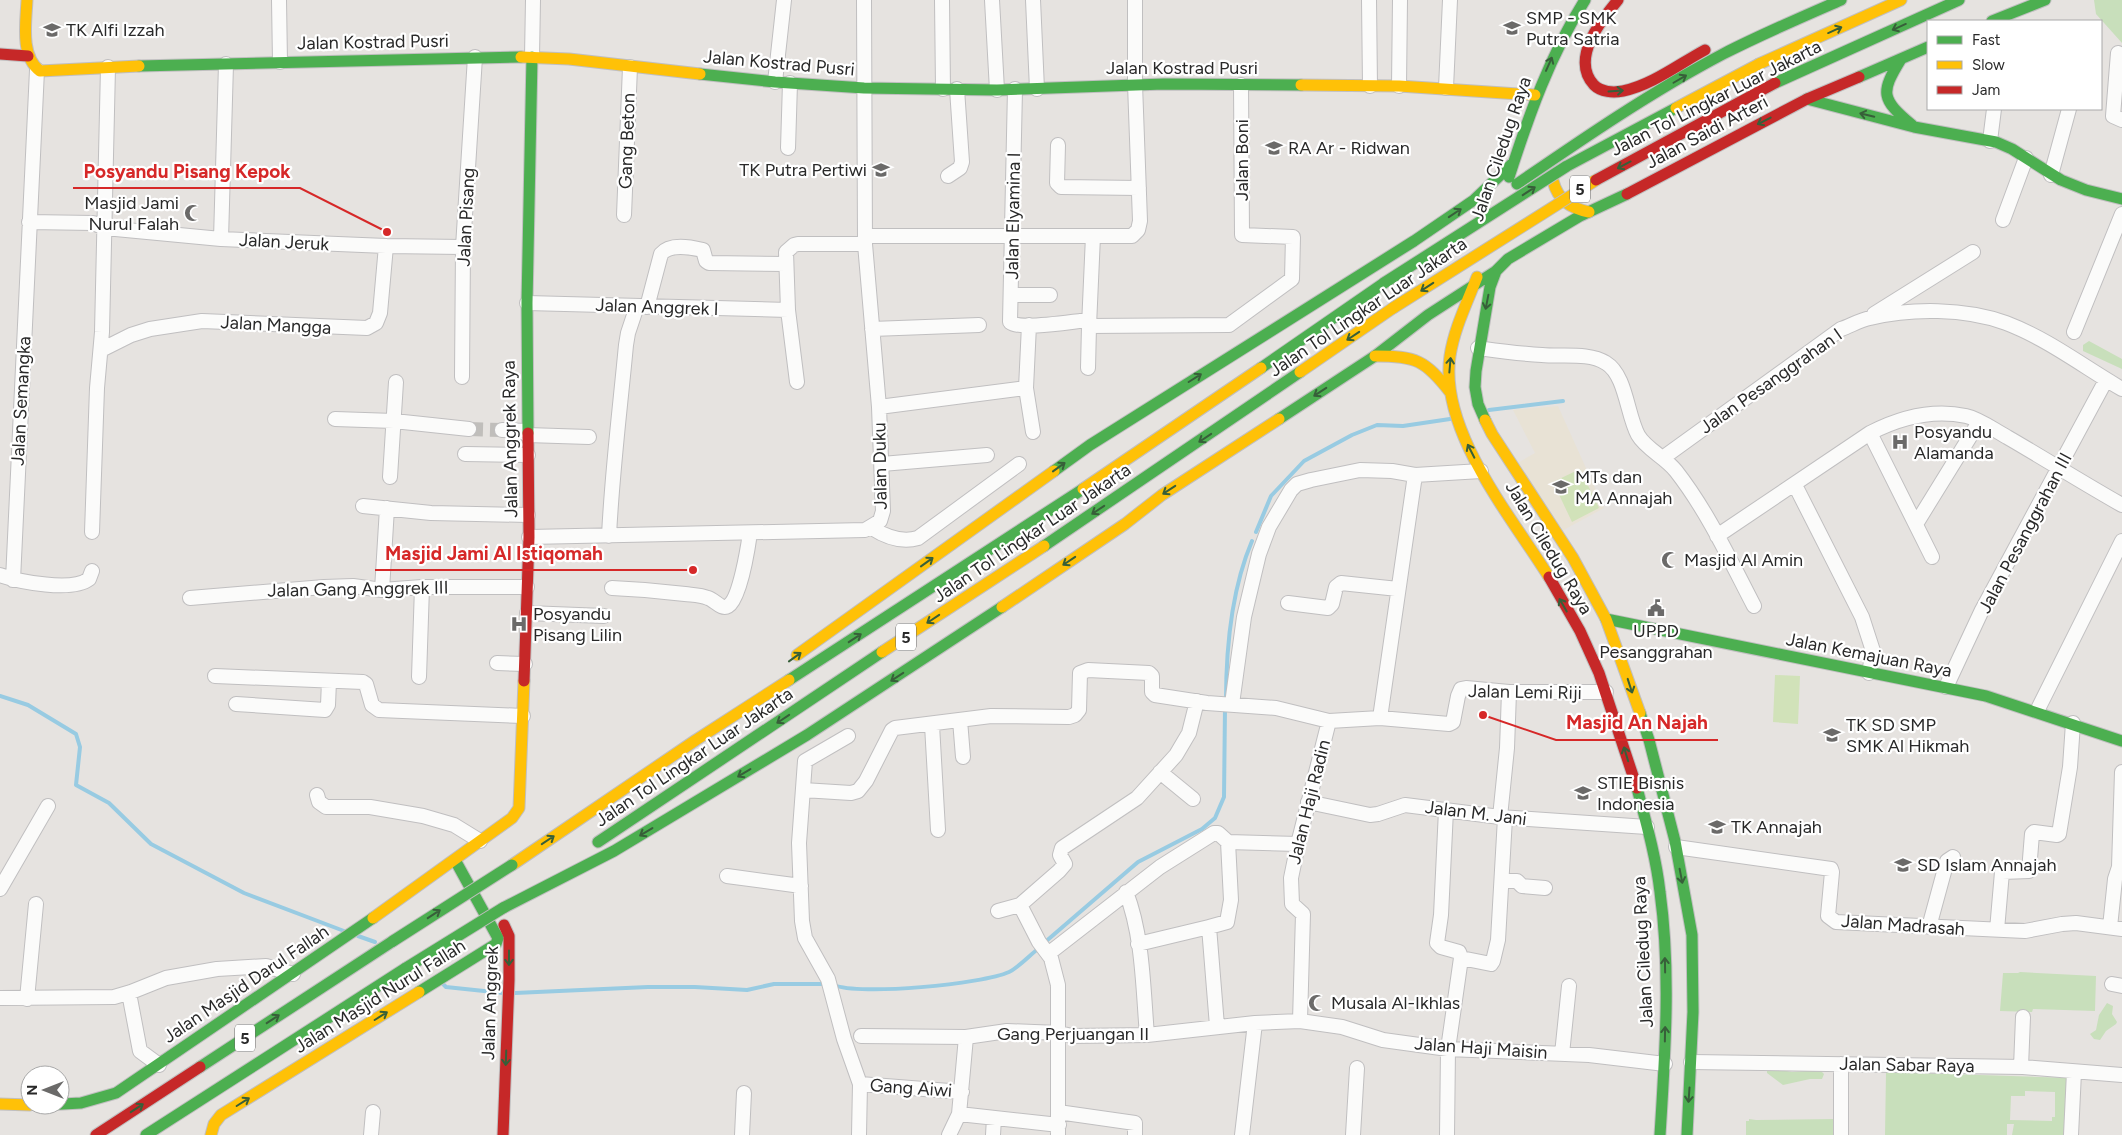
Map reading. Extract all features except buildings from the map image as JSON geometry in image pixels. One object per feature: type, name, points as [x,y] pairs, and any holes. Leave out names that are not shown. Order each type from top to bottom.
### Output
[{"type":"main road","points":[[27,0],[28,56],[37,70]]},
{"type":"main road","name":"Jalan Ciledug Raya","points":[[1585,0],[1557,46],[1536,95],[1454,340],[1449,367],[1450,392],[1454,413],[1461,432],[1481,471],[1502,477],[1573,558],[1606,619],[1609,665],[1606,692],[1647,827],[1660,886],[1680,1013],[1691,1062],[1686,1135]]},
{"type":"main road","points":[[1618,0],[1608,11],[1593,37],[1588,49],[1586,63],[1589,78],[1598,88],[1606,92],[1622,91],[1635,87],[1719,43]]},
{"type":"main road","points":[[1791,9],[1812,0]]},
{"type":"main road","points":[[1536,243],[1518,214],[1506,189],[1623,113],[1708,62],[1767,33],[1842,0]]},
{"type":"main road","name":"Jalan Tol Lingkar Luar Jakarta","points":[[96,1135],[512,864],[696,740],[1131,458],[1384,283],[1567,166],[1759,64],[1901,0]]},
{"type":"main road","name":"Jalan Tol Lingkar Luar Jakarta","points":[[591,846],[1139,483],[1393,308],[1579,189],[1775,84],[1959,0]]},
{"type":"main road","points":[[1995,20],[2045,0]]},
{"type":"main road","name":"Jalan Saidi Arteri","points":[[1508,259],[1589,212],[1807,100],[1927,47]]},
{"type":"main road","points":[[0,54],[28,56]]},
{"type":"main road","name":"Jalan Kostrad Pusri","points":[[37,70],[532,56],[774,82],[864,88],[997,90],[1135,84],[1399,86],[1536,95]]},
{"type":"main road","name":"Jalan Anggrek Raya","points":[[459,857],[512,818],[519,808],[529,537],[526,302],[532,56]]},
{"type":"main road","points":[[1901,59],[1886,82],[1887,99],[1893,110],[1914,127]]},
{"type":"main road","points":[[1807,100],[1914,127],[1990,141],[2012,149],[2051,175],[2086,190],[2122,199]]},
{"type":"main road","points":[[1572,146],[1555,166],[1553,185],[1557,194],[1567,205],[1589,212]]},
{"type":"main road","points":[[789,661],[1090,445],[1410,243],[1474,200],[1514,162]]},
{"type":"main road","points":[[1410,243],[1456,242],[1486,248],[1498,252],[1508,259]]},
{"type":"main road","points":[[1410,243],[1426,246],[1445,261],[1449,285],[1442,299],[1428,315]]},
{"type":"main road","name":"Jalan Ciledug Raya","points":[[1508,259],[1496,271],[1490,287],[1478,348],[1475,387],[1478,404],[1492,434],[1502,477],[1571,617],[1609,665],[1649,740],[1676,847],[1692,935],[1680,1013],[1665,1064],[1660,1135]]},
{"type":"main road","points":[[503,908],[614,851],[807,735],[952,641],[1124,524],[1162,495],[1375,356],[1428,315],[1496,271]]},
{"type":"main road","points":[[1375,356],[1402,355],[1422,360],[1450,392]]},
{"type":"main road","name":"Jalan Kemajuan Raya","points":[[1606,619],[1986,696],[2037,711],[2122,741]]},
{"type":"main road","points":[[696,740],[713,716],[727,706]]},
{"type":"main road","name":"Jalan Masjid Darul Fallah","points":[[70,1106],[116,1094],[293,974],[459,857]]},
{"type":"main road","name":"Jalan Anggrek","points":[[459,857],[509,936],[503,1135]]},
{"type":"main road","name":"Jalan Masjid Nurul Fallah","points":[[211,1135],[214,1124],[221,1115],[496,944],[498,938],[459,857]]},
{"type":"main road","name":"5","points":[[146,1135],[503,908],[575,858]]},
{"type":"main road","points":[[0,1104],[20,1105]]},
{"type":"street","points":[[279,0],[280,62]]},
{"type":"street","points":[[532,56],[533,0]]},
{"type":"street","points":[[774,82],[784,0]]},
{"type":"street","name":"Jalan Duku","points":[[529,537],[865,530],[872,528],[880,521],[884,511],[879,406],[865,240],[864,0]]},
{"type":"street","points":[[942,0],[950,89],[962,162],[960,168],[948,176]]},
{"type":"street","points":[[992,0],[997,90]]},
{"type":"street","points":[[1033,0],[1037,89]]},
{"type":"street","points":[[798,382],[788,310],[786,264],[786,252],[794,245],[865,240],[1013,235],[1132,236],[1138,230],[1140,221],[1135,84],[1135,0]]},
{"type":"street","points":[[1369,0],[1370,86]]},
{"type":"street","points":[[1399,86],[1400,0]]},
{"type":"street","points":[[1446,88],[1450,0]]},
{"type":"street","points":[[2118,53],[2114,116],[2122,120]]},
{"type":"street","name":"Jalan Pisang","points":[[462,377],[463,247],[475,57]]},
{"type":"street","points":[[221,239],[226,64]]},
{"type":"street","points":[[92,532],[97,388],[101,350],[106,228],[108,67]]},
{"type":"street","name":"Gang Beton","points":[[624,215],[630,67]]},
{"type":"street","name":"Jalan Semangka","points":[[6,578],[37,70]]},
{"type":"street","points":[[788,148],[790,83]]},
{"type":"street","name":"Jalan Boni","points":[[1089,323],[1229,325],[1292,279],[1293,237],[1242,235],[1242,85]]},
{"type":"street","name":"Jalan Elyamina I","points":[[1014,89],[1013,235],[1010,322],[1015,325],[1029,326]]},
{"type":"street","points":[[1990,141],[1994,110]]},
{"type":"street","points":[[2051,175],[2069,110]]},
{"type":"street","points":[[1058,145],[1057,183],[1061,187],[1139,188]]},
{"type":"street","points":[[2003,220],[2026,158]]},
{"type":"street","points":[[2074,332],[2122,214]]},
{"type":"street","points":[[29,222],[94,223],[106,228]]},
{"type":"street","name":"Jalan Jeruk","points":[[106,228],[221,239],[386,246],[463,247]]},
{"type":"street","points":[[1088,368],[1093,236]]},
{"type":"street","name":"Jalan Mangga","points":[[101,350],[131,335],[144,331],[202,321],[367,328],[376,323],[380,313],[386,246]]},
{"type":"street","points":[[609,536],[611,480],[617,450],[628,333],[642,307],[661,254],[666,248],[672,246],[703,250],[706,261],[709,262],[786,264]]},
{"type":"street","points":[[1868,318],[1973,252]]},
{"type":"street","points":[[1011,294],[1050,295]]},
{"type":"street","name":"Jalan Anggrek I","points":[[526,302],[788,310]]},
{"type":"street","name":"Jalan Pesanggrahan I","points":[[1664,457],[1841,329],[1868,318],[1898,313],[1940,312],[1978,316],[2006,323],[2068,354],[2122,389]]},
{"type":"street","points":[[1033,432],[1026,388],[1029,326],[1089,323]]},
{"type":"street","points":[[872,329],[979,325]]},
{"type":"street","points":[[1478,348],[1544,356],[1591,358],[1606,362],[1615,372],[1638,436],[1648,447],[1664,457],[1676,471],[1717,536],[1754,606]]},
{"type":"street","name":"Jalan Pesanggrahan III","points":[[1946,687],[1982,610],[2106,380]]},
{"type":"street","points":[[390,477],[396,382]]},
{"type":"street","points":[[879,406],[1026,388]]},
{"type":"street","points":[[1717,536],[1870,434],[1888,424],[1911,416],[1944,414],[1967,416],[2122,505]]},
{"type":"street","points":[[335,419],[394,421],[469,429]]},
{"type":"street","points":[[1916,524],[1980,422]]},
{"type":"street","points":[[502,430],[589,437]]},
{"type":"street","points":[[1870,434],[1932,557]]},
{"type":"street","points":[[465,454],[528,455]]},
{"type":"street","points":[[882,464],[986,454]]},
{"type":"street","points":[[872,528],[899,540],[918,538],[1019,464]]},
{"type":"street","points":[[1231,704],[1244,617],[1259,554],[1269,527],[1291,490],[1297,484],[1360,470],[1392,471],[1415,475],[1481,471]]},
{"type":"street","points":[[1380,718],[1415,475]]},
{"type":"street","points":[[1795,485],[1862,617],[1873,651],[1870,672]]},
{"type":"street","points":[[363,506],[431,513],[528,515]]},
{"type":"street","points":[[382,590],[387,508]]},
{"type":"street","points":[[612,588],[654,590],[698,596],[708,598],[722,607],[728,606],[734,597],[742,576],[750,533]]},
{"type":"street","points":[[2037,711],[2122,541]]},
{"type":"street","points":[[6,578],[75,585],[89,579],[92,571]]},
{"type":"street","points":[[1288,603],[1328,608],[1332,604],[1336,587],[1341,583],[1398,589]]},
{"type":"street","name":"Jalan Gang Anggrek III","points":[[190,598],[353,586],[382,590],[422,587],[527,587]]},
{"type":"street","points":[[419,676],[422,587]]},
{"type":"street","points":[[526,613],[604,616]]},
{"type":"street","points":[[497,663],[525,664]]},
{"type":"street","points":[[803,790],[851,793],[858,791],[866,780],[892,730],[901,727],[932,725],[990,716],[1075,715],[1079,710],[1080,673],[1088,670],[1149,673],[1152,676],[1152,692],[1155,695],[1202,702],[1276,708],[1329,721]]},
{"type":"street","points":[[215,676],[366,684],[372,705],[379,710],[523,716]]},
{"type":"street","points":[[236,704],[325,710],[328,708],[329,681]]},
{"type":"street","name":"Jalan Lemi Riji","points":[[1380,718],[1450,724],[1454,722],[1461,689],[1466,688],[1509,692],[1606,692]]},
{"type":"street","points":[[1461,957],[1492,963],[1498,940],[1509,692]]},
{"type":"street","points":[[998,912],[1020,905],[1059,872],[1065,864],[1060,855],[1062,848],[1137,798],[1176,755],[1189,732],[1202,702]]},
{"type":"street","name":"Jalan Haji Radin","points":[[1300,1021],[1303,914],[1292,904],[1290,888],[1298,844],[1329,721],[1380,718]]},
{"type":"street","points":[[960,720],[963,757]]},
{"type":"street","points":[[1997,930],[2002,872],[2029,871],[2032,834],[2034,832],[2057,836],[2059,834],[2070,768],[2073,723]]},
{"type":"street","points":[[932,725],[938,830]]},
{"type":"street","points":[[848,736],[805,760],[799,843],[802,921],[805,938],[828,979],[831,997],[860,1084],[859,1135]]},
{"type":"street","points":[[1160,772],[1193,799]]},
{"type":"street","points":[[2116,928],[2115,879],[2119,867],[2122,772]]},
{"type":"street","points":[[317,795],[319,802],[326,807],[370,807],[424,816],[454,824],[480,840]]},
{"type":"street","name":"Jalan M. Jani","points":[[1308,802],[1370,815],[1405,804],[1503,817],[1647,827]]},
{"type":"street","points":[[0,889],[48,806]]},
{"type":"street","points":[[1446,810],[1441,915],[1437,943],[1441,947],[1459,952],[1461,957],[1448,1049],[1447,1135]]},
{"type":"street","points":[[1044,949],[1160,867],[1218,832],[1226,840],[1231,900],[1227,922],[1138,944]]},
{"type":"street","points":[[1226,840],[1298,844]]},
{"type":"street","name":"Jalan Madrasah","points":[[1676,847],[1828,868],[1832,872],[1828,916],[1834,921],[2032,931],[2068,923],[2116,928]]},
{"type":"street","points":[[1929,927],[1947,861],[1953,857]]},
{"type":"street","points":[[727,876],[801,886]]},
{"type":"street","points":[[1502,877],[1508,881],[1517,881],[1522,886],[1545,888]]},
{"type":"street","points":[[1126,892],[1132,906],[1138,944],[1147,1035]]},
{"type":"street","points":[[27,999],[36,904]]},
{"type":"street","points":[[1020,905],[1054,966],[1058,985],[1059,1124]]},
{"type":"street","points":[[1209,927],[1217,1026]]},
{"type":"street","points":[[0,998],[114,997],[130,993],[166,978],[217,969],[266,966],[293,974]]},
{"type":"street","points":[[1562,1054],[1569,986]]},
{"type":"street","points":[[130,993],[140,1051],[159,1065]]},
{"type":"street","points":[[2021,1067],[2023,1017]]},
{"type":"street","points":[[1242,1135],[1255,1023],[1300,1021]]},
{"type":"street","name":"Jalan Haji Maisin","points":[[1300,1021],[1342,1027],[1383,1040],[1448,1049],[1562,1054],[1665,1064]]},
{"type":"street","name":"Gang Perjuangan II","points":[[861,1036],[966,1037],[1007,1031],[1059,1033],[1072,1036],[1147,1035],[1255,1023]]},
{"type":"street","points":[[949,1135],[959,1114],[966,1037]]},
{"type":"street","name":"Jalan Sabar Raya","points":[[1691,1062],[2021,1067],[2122,1075]]},
{"type":"street","points":[[1840,1135],[1841,1064]]},
{"type":"street","points":[[1353,1135],[1357,1068]]},
{"type":"street","points":[[2071,1135],[2074,1072]]},
{"type":"street","name":"Gang Aiwi","points":[[860,1084],[962,1092]]},
{"type":"street","points":[[742,1135],[744,1093]]},
{"type":"street","points":[[371,1135],[373,1112]]},
{"type":"street","points":[[959,1114],[1059,1124],[1136,1123],[1135,1135]]},
{"type":"street","points":[[993,1135],[994,1118]]},
{"type":"shaded area","name":"MTs dan MA Annajah","points":[[1558,406],[1604,508],[1558,533],[1514,465],[1535,453],[1513,410]]},
{"type":"green space","points":[[2094,0],[2122,0],[2122,43],[2102,20],[2096,14]]},
{"type":"green space","points":[[2089,341],[2122,359],[2122,369],[2083,351],[2083,345]]},
{"type":"green space","points":[[1580,469],[1599,508],[1572,522],[1553,482]]},
{"type":"green space","points":[[1775,675],[1800,676],[1798,724],[1773,722]]},
{"type":"green space","points":[[2020,972],[2096,976],[2095,1011],[2033,1009],[2032,1012],[2000,1011],[2003,973]]},
{"type":"green space","points":[[2107,1003],[2113,1006],[2112,1014],[2117,1022],[2106,1031],[2100,1040],[2094,1039],[2090,1034],[2096,1030],[2099,1015]]},
{"type":"green space","points":[[1775,1069],[1792,1072],[1820,1070],[1824,1074],[1822,1079],[1810,1079],[1783,1085],[1767,1073],[1767,1070]]},
{"type":"green space","points":[[1886,1072],[2071,1078],[2068,1135],[2012,1135],[2014,1124],[2007,1124],[2007,1135],[1885,1135]],"holes":[[[2025,1091],[2055,1092],[2055,1117],[2052,1117],[2052,1121],[2010,1120],[2011,1096],[2025,1096]]]},
{"type":"green space","points":[[1749,1119],[1836,1119],[1836,1135],[1746,1135],[1746,1121],[1749,1121]]},
{"type":"waterway","points":[[1489,410],[1563,401]]},
{"type":"waterway","points":[[1256,532],[1271,496],[1304,461],[1352,435],[1377,425],[1403,426],[1450,419]]},
{"type":"waterway","points":[[1226,701],[1231,620],[1239,579],[1252,541]]},
{"type":"waterway","points":[[0,696],[28,705],[76,734],[80,747],[76,785],[109,803],[151,844],[244,893],[344,931]]},
{"type":"waterway","points":[[1044,943],[1138,862],[1202,829],[1215,818],[1224,797],[1225,708]]},
{"type":"waterway","points":[[358,936],[375,942]]},
{"type":"waterway","points":[[834,985],[848,988],[894,989],[974,981],[1009,972],[1039,948]]},
{"type":"waterway","points":[[515,993],[648,987],[747,990],[774,984],[825,984]]},
{"type":"waterway","points":[[444,985],[446,987],[503,993]]},
{"type":"tunnel","points":[[469,429],[502,430]]},
{"type":"traffic: fast","points":[[1509,177],[1541,86],[1561,42],[1585,0]]},
{"type":"traffic: fast","points":[[1517,184],[1618,116],[1696,69],[1752,40],[1841,0]]},
{"type":"traffic: fast","points":[[1775,83],[1959,0]]},
{"type":"traffic: fast","points":[[1995,20],[2045,0]]},
{"type":"traffic: fast","points":[[1859,77],[1927,47]]},
{"type":"traffic: fast","points":[[139,66],[521,57]]},
{"type":"traffic: fast","points":[[528,433],[527,303],[532,57]]},
{"type":"traffic: fast","points":[[1901,59],[1890,80],[1887,95],[1894,109],[1912,125]]},
{"type":"traffic: fast","points":[[700,74],[775,82],[864,88],[997,90],[1164,84],[1301,85]]},
{"type":"traffic: fast","points":[[1807,99],[1914,127],[1996,142],[2012,149],[2061,180],[2086,190],[2122,199]]},
{"type":"traffic: fast","points":[[1384,283],[1567,166],[1676,108]]},
{"type":"traffic: fast","points":[[1054,471],[1090,445],[1414,241],[1474,200],[1514,162]]},
{"type":"traffic: fast","points":[[1485,420],[1478,404],[1475,387],[1476,371],[1490,287],[1496,271],[1508,259],[1580,216],[1627,194]]},
{"type":"traffic: fast","points":[[1279,419],[1375,356],[1428,315],[1496,271]]},
{"type":"traffic: fast","points":[[1261,368],[1384,283]]},
{"type":"traffic: fast","points":[[1044,546],[1300,372]]},
{"type":"traffic: fast","points":[[789,680],[1083,489]]},
{"type":"traffic: fast","points":[[503,908],[614,851],[807,735],[1002,607]]},
{"type":"traffic: fast","points":[[1606,619],[1986,696],[2122,741]]},
{"type":"traffic: fast","points":[[598,842],[882,652]]},
{"type":"traffic: fast","points":[[1640,713],[1649,740],[1675,841],[1692,935],[1693,1012],[1687,1135]]},
{"type":"traffic: fast","points":[[1637,788],[1656,866],[1665,952],[1666,1014],[1660,1135]]},
{"type":"traffic: fast","points":[[419,992],[496,944],[498,938],[455,860]]},
{"type":"traffic: fast","points":[[393,941],[512,865]]},
{"type":"traffic: fast","points":[[406,968],[503,908]]},
{"type":"traffic: fast","points":[[70,1104],[81,1103],[116,1093],[373,918]]},
{"type":"traffic: fast","points":[[200,1067],[393,941]]},
{"type":"traffic: fast","points":[[146,1135],[406,968]]},
{"type":"traffic: slow","points":[[27,0],[25,28],[27,48],[29,57],[40,71],[139,66]]},
{"type":"traffic: slow","points":[[1759,64],[1901,0]]},
{"type":"traffic: slow","points":[[521,57],[569,59],[700,74]]},
{"type":"traffic: slow","points":[[1676,108],[1759,64]]},
{"type":"traffic: slow","points":[[1301,85],[1399,86],[1535,95]]},
{"type":"traffic: slow","points":[[1393,308],[1596,180]]},
{"type":"traffic: slow","points":[[1553,181],[1558,193],[1566,202],[1576,208],[1589,212]]},
{"type":"traffic: slow","points":[[1477,277],[1458,326],[1450,356],[1450,385],[1455,414],[1466,443],[1481,472],[1549,577]]},
{"type":"traffic: slow","points":[[1300,372],[1393,308]]},
{"type":"traffic: slow","points":[[1375,356],[1400,357],[1418,362],[1434,373],[1450,392]]},
{"type":"traffic: slow","points":[[1083,489],[1261,368]]},
{"type":"traffic: slow","points":[[1002,607],[1125,524],[1162,495],[1279,419]]},
{"type":"traffic: slow","points":[[1485,420],[1492,434],[1573,558],[1606,619],[1640,713]]},
{"type":"traffic: slow","points":[[797,655],[1054,471]]},
{"type":"traffic: slow","points":[[882,652],[1044,546]]},
{"type":"traffic: slow","points":[[512,865],[696,740],[789,680]]},
{"type":"traffic: slow","points":[[373,918],[512,818],[519,808],[524,681]]},
{"type":"traffic: slow","points":[[211,1135],[214,1124],[221,1115],[419,992]]},
{"type":"traffic: slow","points":[[0,1104],[20,1105]]},
{"type":"traffic: jam","points":[[1618,0],[1597,29],[1587,52],[1585,64],[1587,75],[1597,87],[1611,92],[1634,88],[1655,79],[1705,50]]},
{"type":"traffic: jam","points":[[0,54],[28,56]]},
{"type":"traffic: jam","points":[[1627,194],[1807,99],[1859,77]]},
{"type":"traffic: jam","points":[[1596,180],[1775,83]]},
{"type":"traffic: jam","points":[[524,681],[529,537],[528,433]]},
{"type":"traffic: jam","points":[[1549,577],[1580,631],[1599,673],[1637,788]]},
{"type":"traffic: jam","points":[[503,1135],[509,980],[509,936],[504,925]]},
{"type":"traffic: jam","points":[[96,1135],[200,1067]]},
{"type":"place","name":"SMP - SMK Putra Satria","points":[[1512,28]]},
{"type":"place","name":"TK Alfi Izzah","points":[[52,30]]},
{"type":"place","name":"RA Ar - Ridwan","points":[[1274,148]]},
{"type":"place","name":"TK Putra Pertiwi","points":[[881,170]]},
{"type":"place","name":"Masjid Jami Nurul Falah","points":[[193,213]]},
{"type":"place","name":"Posyandu Pisang Kepok","points":[[387,232]]},
{"type":"place","name":"Posyandu Alamanda","points":[[1900,442]]},
{"type":"place","name":"MTs dan MA Annajah","points":[[1561,487]]},
{"type":"place","name":"Masjid Al Amin","points":[[1670,560]]},
{"type":"place","name":"Masjid Jami Al Istiqomah","points":[[693,570]]},
{"type":"place","name":"UPPD Pesanggrahan","points":[[1656,608]]},
{"type":"place","name":"Posyandu Pisang Lilin","points":[[519,624]]},
{"type":"place","name":"Masjid An Najah","points":[[1483,715]]},
{"type":"place","name":"TK SD SMP SMK Al Hikmah","points":[[1832,735]]},
{"type":"place","name":"STIE Bisnis Indonesia","points":[[1583,793]]},
{"type":"place","name":"TK Annajah","points":[[1717,827]]},
{"type":"place","name":"SD Islam Annajah","points":[[1903,865]]},
{"type":"place","name":"Musala Al-Ikhlas","points":[[1317,1003]]}]
